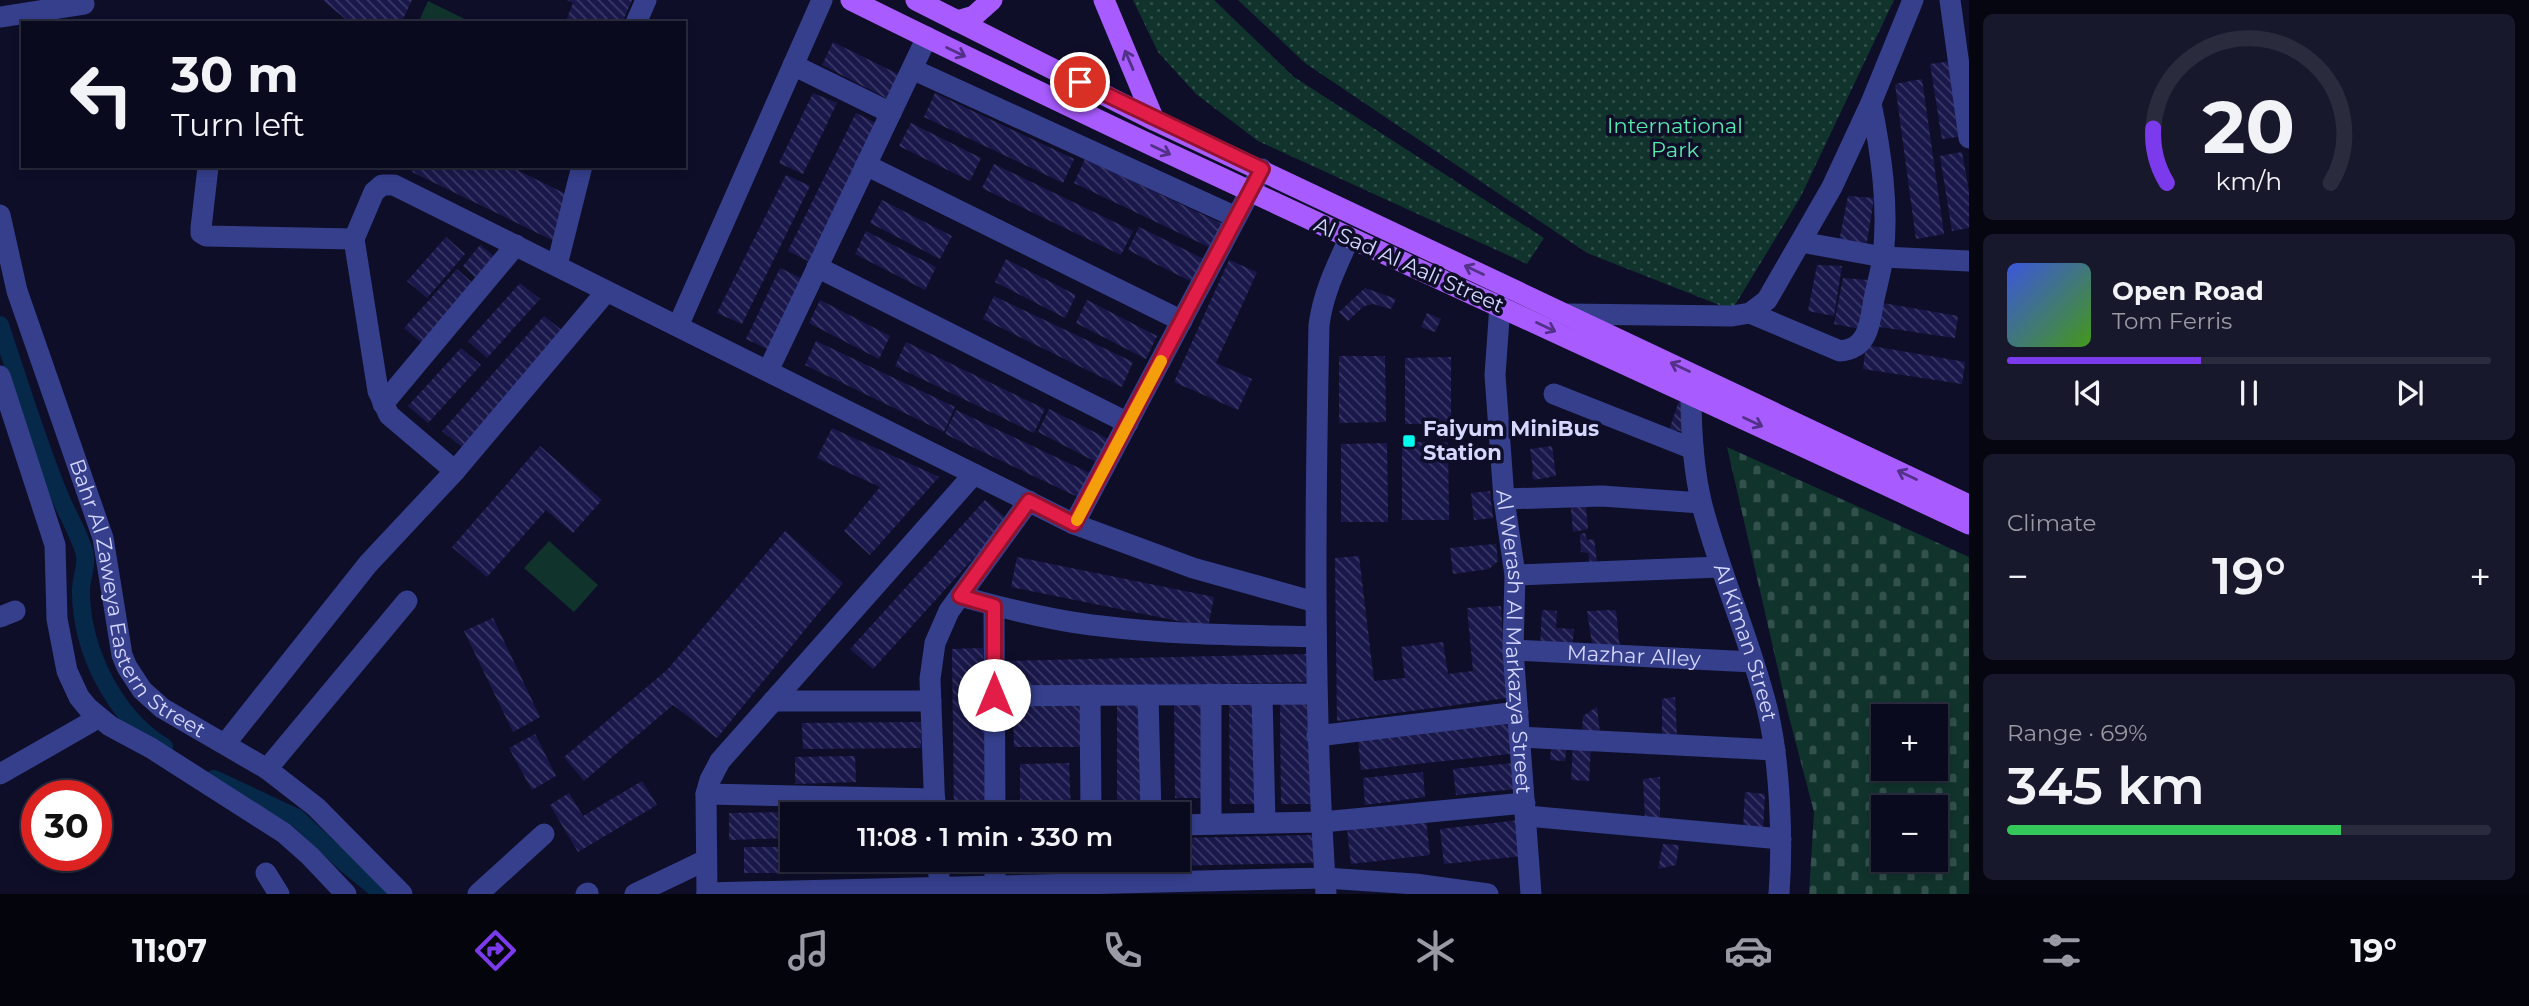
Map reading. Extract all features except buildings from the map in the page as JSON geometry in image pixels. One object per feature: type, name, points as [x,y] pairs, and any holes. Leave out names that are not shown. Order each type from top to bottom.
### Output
[{"type":"main road","name":"Al Sad Al Aali Street","points":[[851,0],[1303,218],[1500,306],[1969,524]]},
{"type":"main road","name":"Al Sad Al Aali Street","points":[[916,0],[1154,120],[1969,505]]},
{"type":"main road","points":[[957,21],[974,16],[992,0]]},
{"type":"main road","points":[[1104,0],[1154,120]]},
{"type":"main road","points":[[1303,218],[1315,194]]},
{"type":"street","points":[[637,21],[646,0]]},
{"type":"street","points":[[678,326],[822,0]]},
{"type":"street","points":[[1568,314],[1732,316],[1750,313],[1767,300],[1832,187],[1871,103],[1913,0]]},
{"type":"street","points":[[1950,0],[1969,138]]},
{"type":"street","points":[[0,17],[84,4]]},
{"type":"street","points":[[768,371],[927,37]]},
{"type":"street","points":[[793,65],[891,113]]},
{"type":"street","points":[[912,69],[1236,217]]},
{"type":"street","points":[[1750,313],[1832,350],[1848,351],[1861,343],[1866,336],[1883,257],[1882,174],[1871,103]]},
{"type":"street","points":[[866,165],[1182,321]]},
{"type":"street","points":[[208,168],[201,228],[201,233],[206,236],[354,239]]},
{"type":"street","points":[[557,265],[581,168]]},
{"type":"street","points":[[1074,524],[1262,169]]},
{"type":"street","points":[[455,471],[389,415],[377,391],[354,239],[374,192],[382,185],[394,185],[1074,524],[1193,568],[1315,602]]},
{"type":"street","name":"Bahr Al Zaweya Eastern Street","points":[[0,215],[17,291],[103,538],[118,642],[127,667],[152,700],[267,769],[316,807],[401,894]]},
{"type":"street","points":[[1325,886],[1317,736],[1315,602],[1319,325],[1330,280],[1349,239]]},
{"type":"street","points":[[1801,242],[1883,257],[1969,261]]},
{"type":"street","points":[[383,404],[516,245]]},
{"type":"street","points":[[817,267],[1128,423]]},
{"type":"street","points":[[225,744],[368,564],[455,471],[606,292]]},
{"type":"street","name":"Al Werash Al Markazya Street","points":[[1500,306],[1495,375],[1504,499],[1515,575],[1513,650],[1531,894]]},
{"type":"street","points":[[0,376],[55,545],[56,609],[67,671],[79,697],[98,718],[284,833],[346,894]]},
{"type":"street","points":[[1554,394],[1693,449]]},
{"type":"street","name":"Al Kiman Street","points":[[1691,394],[1693,449],[1701,503],[1767,706],[1774,750],[1781,839],[1779,894]]},
{"type":"street","points":[[974,474],[720,761],[706,794],[707,894],[940,890],[995,885],[1325,886],[1488,894]]},
{"type":"street","points":[[1504,499],[1602,496],[1701,503]]},
{"type":"street","points":[[935,802],[930,670],[935,643],[941,627],[960,596],[1029,501]]},
{"type":"street","points":[[1515,575],[1720,568]]},
{"type":"street","points":[[960,596],[1046,618],[1112,628],[1316,637]]},
{"type":"street","points":[[267,769],[407,601]]},
{"type":"street","points":[[994,606],[995,802]]},
{"type":"street","name":"Mazhar Alley","points":[[1513,650],[1753,662]]},
{"type":"street","points":[[1211,694],[1211,824]]},
{"type":"street","points":[[1262,694],[1265,823]]},
{"type":"street","points":[[994,695],[1317,694]]},
{"type":"street","points":[[1090,695],[1091,802]]},
{"type":"street","points":[[1148,695],[1150,802]]},
{"type":"street","points":[[773,701],[930,701]]},
{"type":"street","points":[[1317,736],[1518,712]]},
{"type":"street","points":[[0,774],[98,718]]},
{"type":"street","points":[[1520,737],[1774,750]]},
{"type":"street","points":[[706,794],[859,802]]},
{"type":"street","points":[[1190,825],[1322,822],[1526,809],[1781,839]]},
{"type":"street","points":[[478,894],[544,834]]},
{"type":"street","points":[[635,894],[706,860]]},
{"type":"street","points":[[939,872],[940,890]]},
{"type":"street","points":[[995,872],[995,885]]},
{"type":"street","points":[[266,873],[279,894]]},
{"type":"green space","points":[[1133,0],[1214,0],[1294,77],[1544,238],[1527,264],[1258,141],[1196,94],[1158,52]]},
{"type":"green space","name":"International Park","points":[[1238,0],[1894,0],[1800,198],[1732,310],[1587,253],[1305,63]]},
{"type":"green space","points":[[428,1],[469,21],[419,21]]},
{"type":"green space","points":[[1727,447],[1969,557],[1969,894],[1809,894],[1814,812],[1788,713]]},
{"type":"green space","points":[[549,541],[598,585],[574,612],[524,568]]},
{"type":"waterway","points":[[0,325],[44,455],[84,550],[85,565],[81,588],[83,615],[95,659],[104,680],[130,718],[164,747]]},
{"type":"waterway","points":[[214,779],[297,818],[383,894]]},
{"type":"slow traffic","points":[[1077,520],[1161,361]]},
{"type":"place","name":"Faiyum MiniBus Station","points":[[1409,441]]},
{"type":"route","points":[[994,695],[994,606],[960,596],[1029,501],[1074,524],[1262,169],[1154,120],[1080,82]]}]
